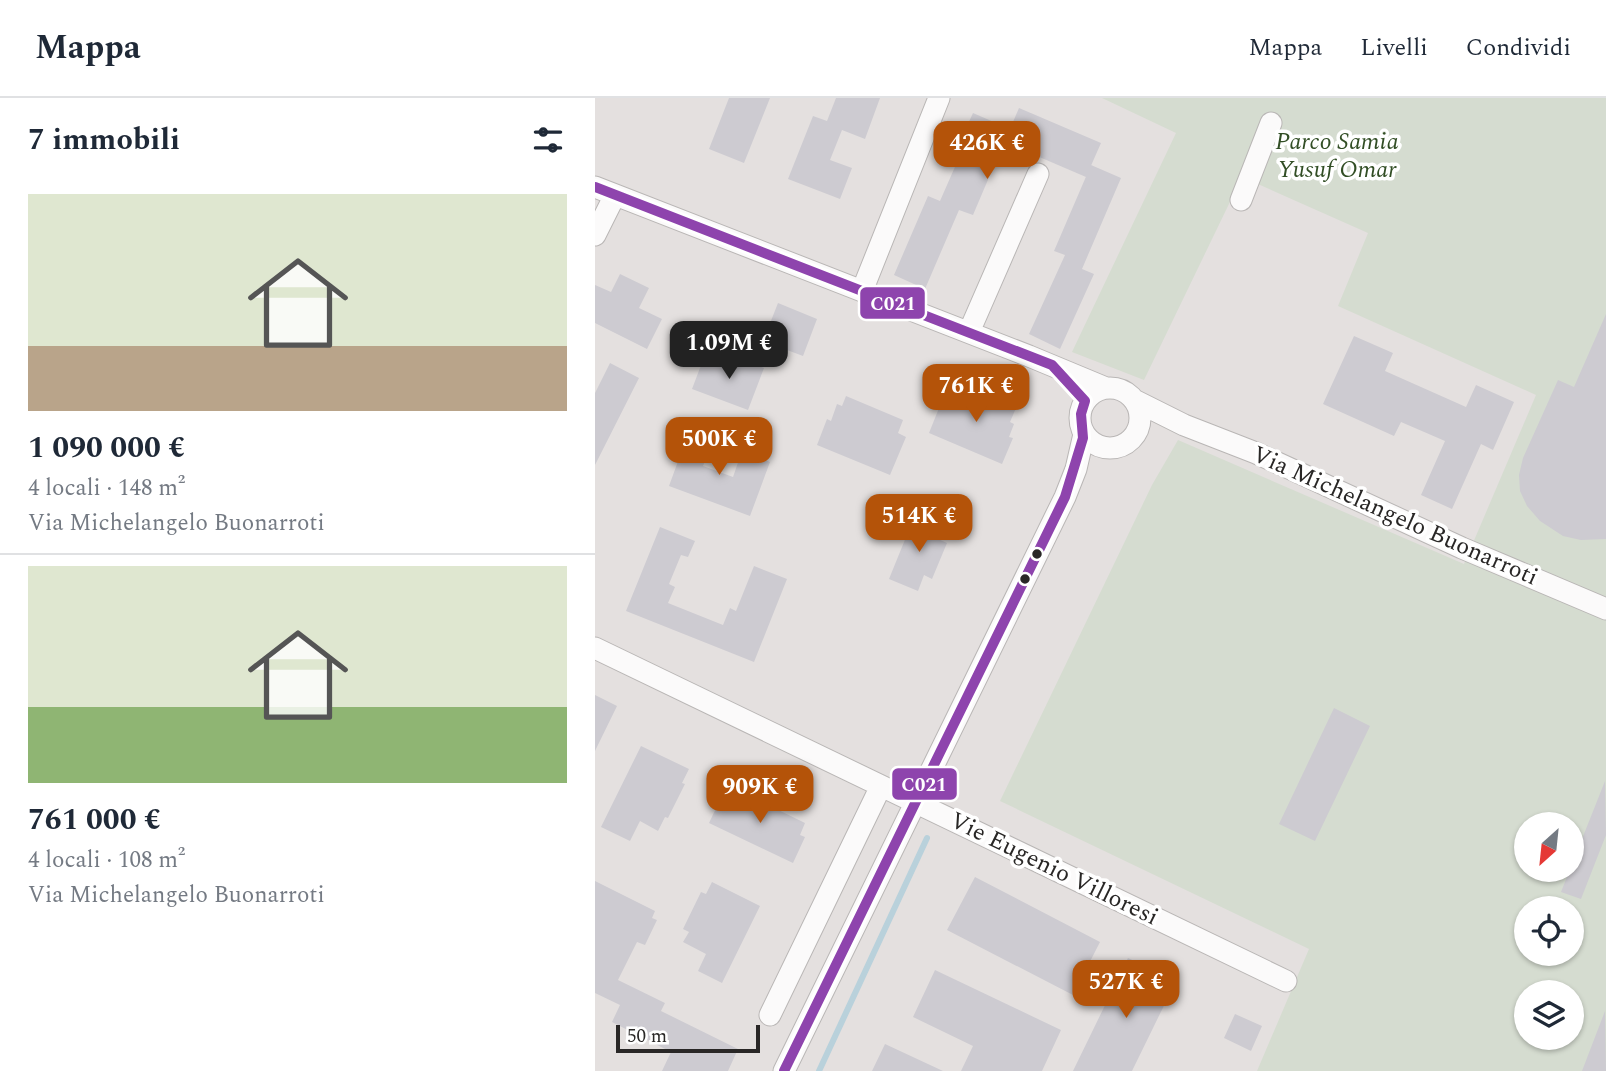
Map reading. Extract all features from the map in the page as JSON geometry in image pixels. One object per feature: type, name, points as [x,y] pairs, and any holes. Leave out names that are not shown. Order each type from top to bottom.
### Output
[{"type":"street","points":[[862,291],[939,98]]},
{"type":"street","points":[[1241,200],[1271,123]]},
{"type":"street","points":[[969,332],[1038,174]]},
{"type":"street","points":[[595,187],[1106,388],[1119,390],[1134,400],[1140,417],[1137,430],[1123,445],[1106,448],[1093,443],[1084,434]]},
{"type":"street","points":[[595,235],[615,195]]},
{"type":"street","points":[[1052,365],[1085,401]]},
{"type":"street","points":[[784,1071],[1065,497],[1076,469],[1084,434],[1080,419],[1085,401],[1097,391],[1106,388]]},
{"type":"street","name":"Via Michelangelo Buonarroti","points":[[1134,400],[1184,425],[1256,453],[1462,548],[1606,610]]},
{"type":"street","name":"Via Michelangelo Buonarroti","points":[[1137,430],[1184,425]]},
{"type":"street","points":[[1065,497],[1082,472],[1106,448]]},
{"type":"street","name":"Vie Eugenio Villoresi","points":[[595,648],[1286,981]]},
{"type":"street","points":[[770,1015],[881,786]]},
{"type":"green space","name":"Parco Samia Yusuf Omar","points":[[1102,98],[1606,98],[1606,1071],[1257,1071],[1309,949],[1000,801],[1152,485],[1178,440],[1464,564],[1536,395],[1338,306],[1368,233],[1242,177],[1144,380],[1072,352],[1176,133]]},
{"type":"building","points":[[729,98],[770,98],[744,163],[709,149]]},
{"type":"building","points":[[836,98],[880,98],[865,139],[842,130],[830,160],[852,168],[840,199],[788,179],[813,116],[827,121]]},
{"type":"building","points":[[1019,108],[1101,143],[1086,177],[1004,142],[973,215],[959,210],[925,289],[894,275],[928,196],[940,201],[972,128],[967,126],[973,113],[1010,129]]},
{"type":"building","points":[[1091,165],[1121,178],[1082,269],[1094,274],[1060,349],[1029,334],[1065,255],[1054,251]]},
{"type":"building","points":[[620,274],[649,288],[639,308],[662,319],[647,349],[595,323],[595,285],[611,292]]},
{"type":"building","points":[[778,303],[817,319],[803,356],[763,341]]},
{"type":"building","points":[[1606,314],[1606,539],[1581,540],[1563,536],[1540,521],[1527,506],[1520,491],[1519,475],[1523,458],[1558,380],[1574,387]]},
{"type":"building","points":[[1354,336],[1393,353],[1385,371],[1466,407],[1476,385],[1514,402],[1493,450],[1481,444],[1452,509],[1421,495],[1445,441],[1401,422],[1394,436],[1323,404]]},
{"type":"building","points":[[723,353],[764,368],[748,410],[692,389],[703,360],[718,365]]},
{"type":"building","points":[[610,363],[639,378],[595,465],[595,393]]},
{"type":"building","points":[[958,384],[1016,408],[1010,422],[1014,424],[1009,437],[1013,438],[1002,464],[929,433],[939,408],[943,409],[949,393],[954,395]]},
{"type":"building","points":[[846,396],[903,420],[898,433],[906,437],[890,475],[817,445],[827,419],[831,421],[837,404],[842,406]]},
{"type":"building","points":[[689,431],[713,440],[703,466],[733,477],[742,451],[770,462],[750,516],[669,486]]},
{"type":"building","points":[[915,515],[943,526],[938,539],[947,543],[932,579],[924,575],[918,591],[889,579]]},
{"type":"building","points":[[660,527],[695,541],[688,557],[681,555],[669,584],[675,587],[668,603],[723,625],[730,608],[736,611],[754,566],[787,579],[754,662],[626,611]]},
{"type":"building","points":[[595,695],[617,706],[595,751]]},
{"type":"building","points":[[1334,708],[1370,726],[1315,841],[1279,824]]},
{"type":"building","points":[[641,746],[689,769],[682,783],[685,784],[668,818],[665,817],[658,831],[640,821],[630,841],[601,827]]},
{"type":"building","points":[[1605,781],[1606,835],[1582,896],[1572,896],[1561,892],[1565,882],[1584,882],[1584,834]]},
{"type":"building","points":[[733,788],[805,823],[800,835],[805,837],[793,863],[709,823],[722,796],[728,799]]},
{"type":"building","points":[[975,877],[1100,942],[1073,995],[947,930]]},
{"type":"building","points":[[595,881],[655,911],[652,918],[657,920],[645,945],[637,942],[618,980],[665,1003],[661,1011],[738,1049],[728,1071],[662,1071],[671,1052],[612,1022],[620,1005],[595,993]]},
{"type":"building","points":[[712,882],[760,906],[722,983],[698,971],[706,954],[683,942],[689,932],[683,929],[701,892],[706,894]]},
{"type":"building","points":[[1128,958],[1176,981],[1132,1071],[1073,1071]]},
{"type":"building","points":[[935,970],[1061,1030],[1042,1071],[961,1071],[973,1046],[913,1017]]},
{"type":"building","points":[[1605,1011],[1606,1071],[1582,1071]]},
{"type":"building","points":[[1235,1014],[1262,1026],[1251,1051],[1224,1038]]},
{"type":"building","points":[[885,1044],[943,1071],[872,1071]]},
{"type":"waterway","points":[[819,1071],[927,838]]},
{"type":"transit line","name":"C021","points":[[595,187],[1052,365],[1085,401],[1081,414],[1083,438],[1065,497],[784,1071]]}]
